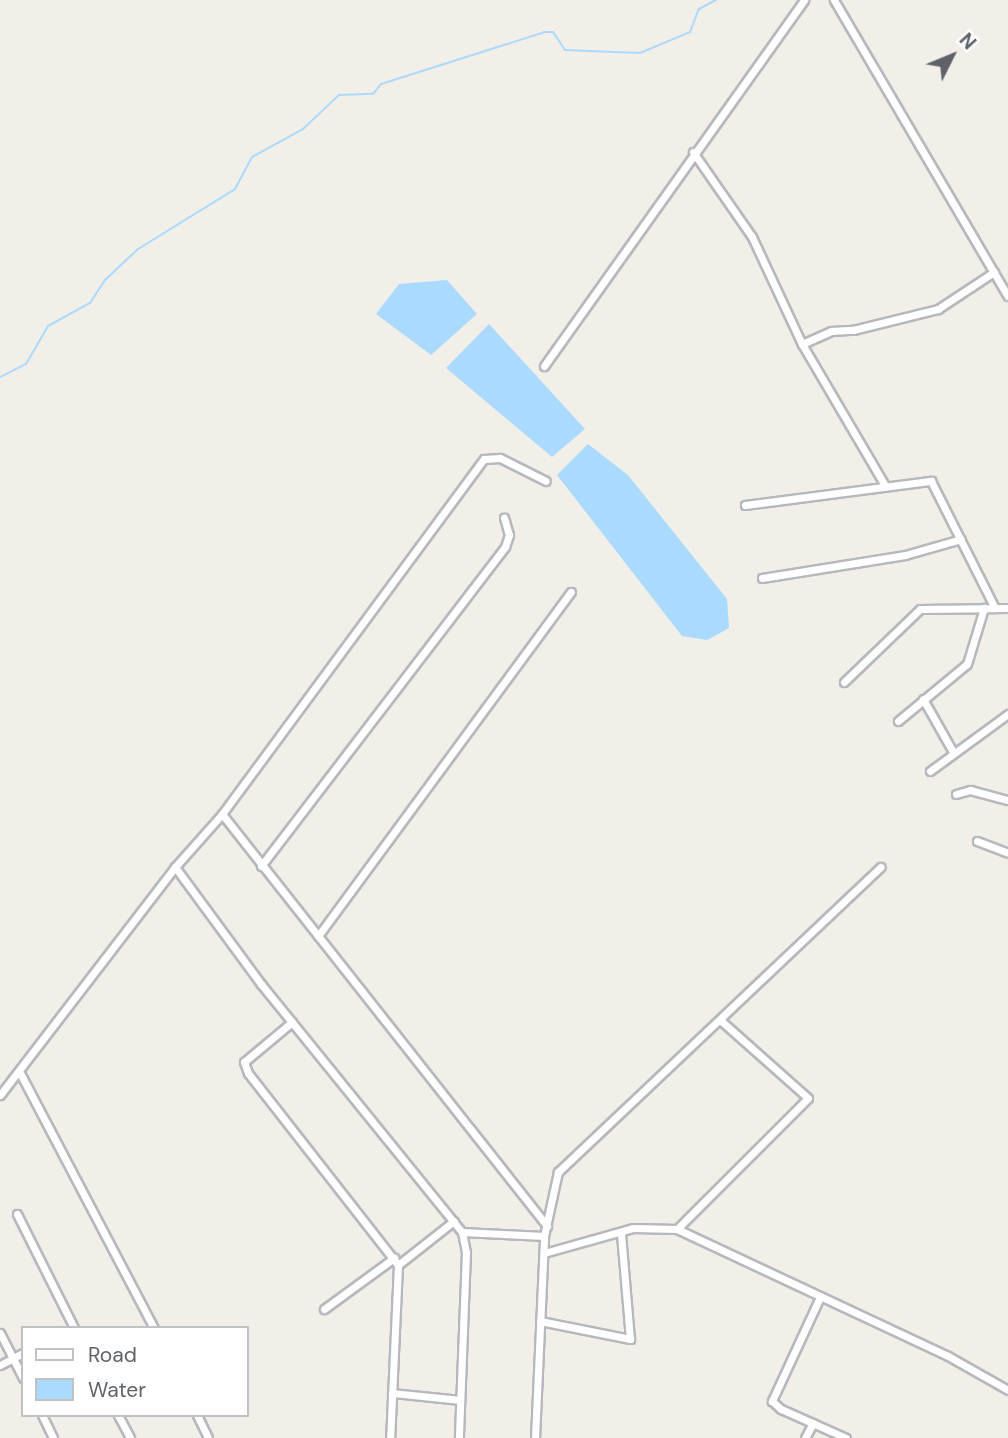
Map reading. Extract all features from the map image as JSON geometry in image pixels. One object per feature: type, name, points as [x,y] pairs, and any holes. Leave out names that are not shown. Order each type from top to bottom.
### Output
[{"type":"street","points":[[544,366],[693,152],[804,0]]},
{"type":"street","points":[[834,0],[1008,296]]},
{"type":"street","points":[[693,152],[752,237],[802,344],[884,484]]},
{"type":"street","points":[[802,344],[831,331],[849,331],[938,309],[994,272]]},
{"type":"street","points":[[0,1095],[175,867],[222,814],[484,460],[500,458],[546,481]]},
{"type":"street","points":[[745,505],[884,484],[931,481],[995,608]]},
{"type":"street","points":[[261,866],[505,547],[509,535],[505,518]]},
{"type":"street","points":[[762,578],[905,555],[961,539]]},
{"type":"street","points":[[318,936],[571,592]]},
{"type":"street","points":[[898,721],[971,659],[984,608]]},
{"type":"street","points":[[844,682],[920,609],[1008,608]]},
{"type":"street","points":[[923,699],[953,752]]},
{"type":"street","points":[[930,771],[1008,713]]},
{"type":"street","points":[[956,794],[985,792],[1008,800]]},
{"type":"street","points":[[222,814],[547,1226]]},
{"type":"street","points":[[977,841],[1008,853]]},
{"type":"street","points":[[175,867],[292,1022],[462,1232],[466,1252],[459,1438]]},
{"type":"street","points":[[535,1438],[544,1236],[558,1172],[881,867]]},
{"type":"street","points":[[677,1229],[808,1098],[720,1020]]},
{"type":"street","points":[[292,1022],[244,1062],[248,1073],[396,1261],[390,1438]]},
{"type":"street","points":[[19,1071],[153,1326]]},
{"type":"street","points":[[17,1214],[73,1326]]},
{"type":"street","points":[[324,1309],[454,1221]]},
{"type":"street","points":[[544,1253],[621,1234],[633,1228],[677,1229],[948,1356],[1008,1390]]},
{"type":"street","points":[[462,1232],[544,1236]]},
{"type":"street","points":[[540,1321],[630,1339],[621,1234]]},
{"type":"street","points":[[820,1297],[772,1401],[846,1438]]},
{"type":"street","points":[[0,1333],[21,1374]]},
{"type":"street","points":[[0,1365],[21,1354]]},
{"type":"street","points":[[392,1393],[460,1400]]},
{"type":"street","points":[[42,1417],[53,1438]]},
{"type":"street","points":[[119,1417],[130,1438]]},
{"type":"street","points":[[198,1417],[208,1438]]},
{"type":"street","points":[[805,1438],[813,1423]]},
{"type":"water","points":[[447,280],[477,314],[431,355],[376,314],[399,284]]},
{"type":"water","points":[[489,324],[585,429],[552,457],[446,368]]},
{"type":"water","points":[[588,444],[628,475],[727,599],[729,628],[707,640],[682,636],[557,475]]},
{"type":"waterway","points":[[0,377],[26,364],[48,326],[90,303],[105,280],[138,249],[235,189],[252,157],[303,129],[339,95],[373,94],[381,84],[545,32],[553,32],[565,50],[640,53],[690,32],[699,9],[716,0]]}]
